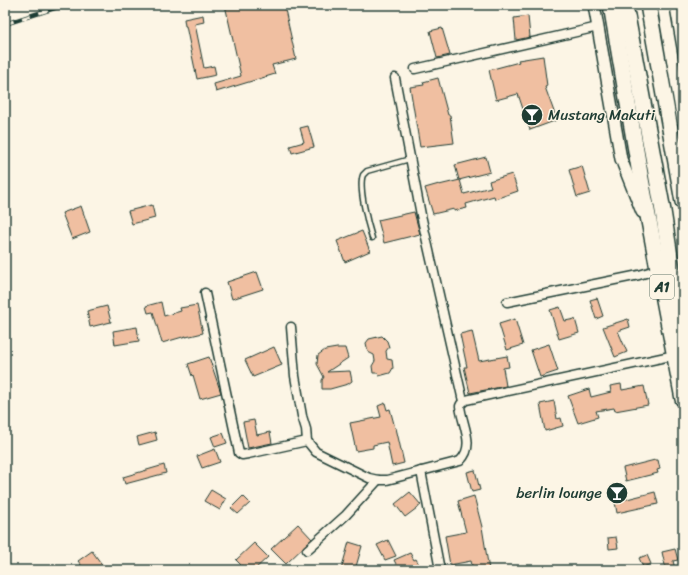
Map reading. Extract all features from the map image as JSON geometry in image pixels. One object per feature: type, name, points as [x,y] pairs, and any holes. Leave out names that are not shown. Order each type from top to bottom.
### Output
[{"type":"highway","name":"A1","points":[[611,5],[640,174],[683,399]]},
{"type":"highway","name":"A1","points":[[625,5],[663,211],[683,341]]},
{"type":"highway","name":"A1","points":[[632,5],[672,210],[683,277]]},
{"type":"highway","points":[[648,5],[683,202]]},
{"type":"street","points":[[594,5],[621,159],[653,238]]},
{"type":"street","points":[[663,5],[683,121]]},
{"type":"street","points":[[415,69],[598,27]]},
{"type":"street","points":[[291,327],[294,376],[302,416],[308,440],[316,452],[378,480],[387,480],[460,461],[464,457],[468,445],[460,410],[463,401],[423,223],[395,78]]},
{"type":"street","points":[[507,302],[639,275],[659,269]]},
{"type":"street","points":[[204,293],[239,453],[242,455],[248,454],[308,440]]},
{"type":"street","points":[[463,401],[675,355]]},
{"type":"street","points":[[421,471],[440,570]]},
{"type":"street","points":[[307,550],[346,515],[378,480]]},
{"type":"lane","points":[[372,238],[363,201],[363,174],[367,171],[410,159]]},
{"type":"building","points":[[225,5],[284,5],[296,59],[272,65],[275,74],[216,92],[214,84],[241,76]]},
{"type":"building","points":[[203,15],[204,22],[195,24],[204,68],[214,66],[216,75],[197,79],[184,19]]},
{"type":"building","points":[[528,16],[530,37],[516,40],[514,18]]},
{"type":"building","points":[[442,28],[450,55],[437,58],[430,31]]},
{"type":"building","points":[[543,56],[547,86],[545,87],[557,120],[530,130],[518,94],[496,100],[489,70],[519,62],[518,60]]},
{"type":"building","points":[[438,78],[448,115],[450,115],[454,143],[420,147],[410,87],[424,85],[423,82]]},
{"type":"building","points":[[308,126],[314,147],[292,153],[290,146],[304,142],[300,128]]},
{"type":"building","points":[[486,157],[490,172],[459,180],[455,165]]},
{"type":"building","points":[[582,166],[590,193],[577,197],[569,170]]},
{"type":"building","points":[[512,174],[518,191],[495,199],[494,196],[466,204],[467,208],[454,211],[454,209],[433,214],[425,188],[460,180],[464,194],[491,187],[489,181]]},
{"type":"building","points":[[152,205],[155,218],[132,224],[128,211]]},
{"type":"building","points":[[81,206],[90,232],[72,239],[62,213]]},
{"type":"building","points":[[414,212],[420,234],[384,243],[378,220]]},
{"type":"building","points":[[362,231],[370,251],[345,262],[337,241]]},
{"type":"building","points":[[257,272],[263,289],[232,299],[227,282]]},
{"type":"building","points":[[597,298],[603,316],[596,319],[590,300]]},
{"type":"building","points":[[161,302],[164,316],[181,311],[180,308],[197,305],[203,333],[162,343],[153,312],[148,313],[146,306]]},
{"type":"building","points":[[107,306],[111,322],[90,327],[87,311]]},
{"type":"building","points":[[560,307],[565,321],[575,319],[579,333],[559,339],[550,310]]},
{"type":"building","points":[[515,319],[523,345],[507,350],[499,324]]},
{"type":"building","points":[[628,319],[630,327],[618,331],[627,352],[615,357],[603,327]]},
{"type":"building","points":[[137,327],[139,341],[115,345],[113,331]]},
{"type":"building","points":[[472,331],[479,361],[507,356],[509,367],[503,368],[506,386],[470,393],[464,367],[467,367],[460,334]]},
{"type":"building","points":[[382,336],[387,341],[389,347],[386,351],[387,359],[392,360],[393,368],[390,373],[379,376],[378,373],[373,373],[372,366],[375,361],[374,355],[368,352],[366,343],[369,339]]},
{"type":"building","points":[[549,344],[558,371],[540,377],[531,350]]},
{"type":"building","points":[[274,347],[282,365],[253,377],[245,360]]},
{"type":"building","points":[[345,348],[348,358],[327,372],[350,371],[352,381],[348,384],[330,389],[322,389],[322,380],[324,377],[317,364],[318,355],[325,350]]},
{"type":"building","points":[[209,357],[221,393],[200,399],[188,364]]},
{"type":"building","points":[[621,384],[622,390],[644,386],[648,405],[615,411],[614,408],[596,411],[598,417],[578,423],[568,396],[589,389],[591,397],[611,392],[610,386]]},
{"type":"building","points":[[554,401],[557,419],[561,418],[563,426],[545,431],[540,404]]},
{"type":"building","points":[[385,403],[387,410],[390,409],[404,463],[392,466],[387,442],[373,445],[373,448],[356,451],[350,423],[381,417],[378,406]]},
{"type":"building","points":[[254,420],[257,435],[270,432],[272,443],[248,448],[243,422]]},
{"type":"building","points":[[155,432],[157,440],[139,445],[137,437]]},
{"type":"building","points":[[223,433],[227,443],[215,447],[211,437]]},
{"type":"building","points":[[215,449],[220,462],[202,468],[197,456]]},
{"type":"building","points":[[658,460],[660,469],[657,470],[658,473],[626,481],[623,468]]},
{"type":"building","points":[[164,465],[166,473],[125,484],[123,477]]},
{"type":"building","points":[[475,470],[480,490],[472,492],[467,472]]},
{"type":"building","points":[[211,490],[226,499],[220,510],[204,501]]},
{"type":"building","points":[[410,492],[421,505],[405,517],[395,504]]},
{"type":"building","points":[[655,492],[658,504],[617,513],[615,502]]},
{"type":"building","points":[[243,496],[250,503],[238,514],[231,508]]},
{"type":"building","points":[[474,496],[482,527],[489,570],[473,570],[471,561],[450,565],[445,536],[466,532],[458,501]]},
{"type":"building","points":[[298,524],[312,539],[286,564],[271,549]]},
{"type":"building","points":[[616,537],[618,548],[609,549],[608,538]]},
{"type":"building","points":[[388,540],[396,556],[385,560],[377,545]]},
{"type":"building","points":[[349,542],[362,546],[355,570],[341,570]]},
{"type":"building","points":[[254,543],[268,557],[254,570],[246,570],[236,560]]},
{"type":"building","points":[[675,549],[678,560],[673,561],[675,569],[666,570],[662,552]]},
{"type":"building","points":[[92,551],[106,570],[85,570],[78,561]]},
{"type":"building","points":[[410,553],[414,560],[416,559],[421,568],[416,570],[399,570],[394,560]]},
{"type":"building","points":[[647,555],[651,564],[643,567],[639,558]]},
{"type":"railway","points":[[5,24],[64,5]]},
{"type":"place","name":"Mustang Makuti","points":[[532,115]]},
{"type":"place","name":"berlin lounge","points":[[617,493]]}]
